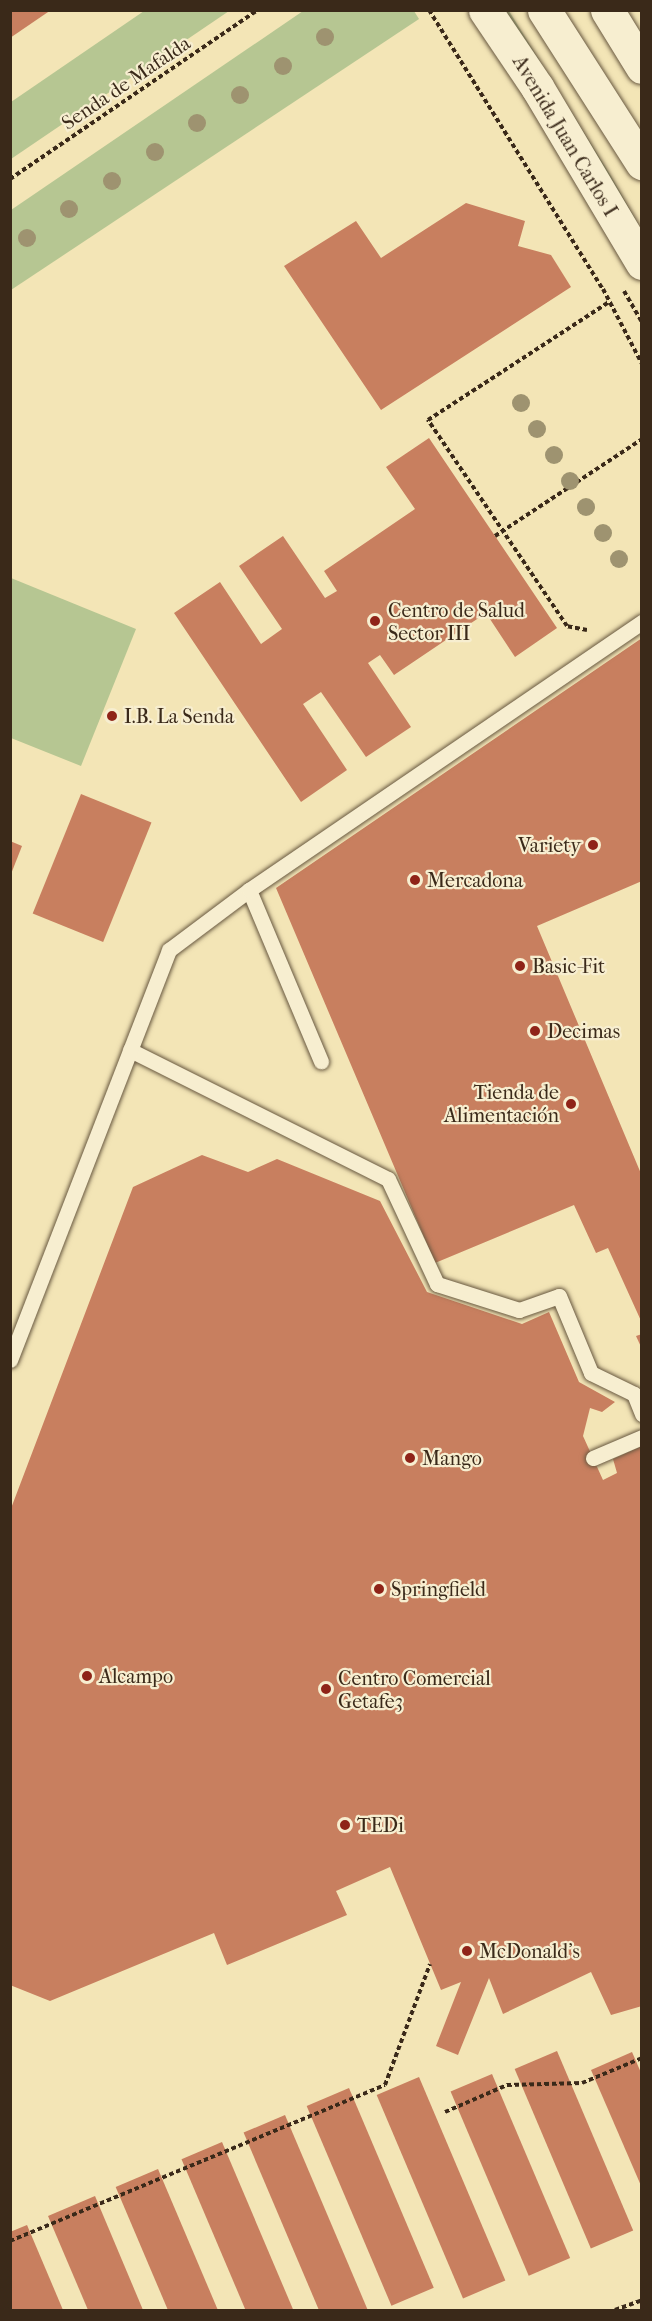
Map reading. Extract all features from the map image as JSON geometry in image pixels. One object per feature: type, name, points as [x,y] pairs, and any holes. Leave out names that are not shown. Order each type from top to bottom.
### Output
[{"type":"main road","name":"Avenida Juan Carlos I","points":[[485,10],[537,87],[642,263]]},
{"type":"main road","points":[[544,10],[642,163]]},
{"type":"main road","points":[[607,10],[642,67]]},
{"type":"lane","points":[[10,1360],[169,950],[249,890],[642,622]]},
{"type":"lane","points":[[249,890],[321,1061]]},
{"type":"lane","points":[[130,1050],[388,1179],[437,1284],[519,1310],[559,1296],[591,1373],[634,1394],[642,1414]]},
{"type":"lane","points":[[593,1458],[642,1437]]},
{"type":"path","name":"Senda de Mafalda","points":[[10,179],[258,10]]},
{"type":"path","points":[[429,10],[609,302],[642,364]]},
{"type":"path","points":[[595,625],[586,631],[567,626],[428,420],[609,302]]},
{"type":"path","points":[[495,536],[642,439]]},
{"type":"path","points":[[10,2241],[385,2085],[430,1964]]},
{"type":"path","points":[[445,2112],[507,2085],[582,2083],[642,2058]]},
{"type":"path","points":[[615,2310],[642,2300]]},
{"type":"green space","points":[[144,11],[229,11],[11,159],[11,102]]},
{"type":"green space","points":[[303,11],[414,11],[419,19],[11,290],[11,210]]},
{"type":"green space","points":[[501,11],[509,11],[611,176],[641,229],[641,243]]},
{"type":"green space","points":[[11,578],[136,629],[81,766],[11,738]]},
{"type":"building","points":[[10,10],[51,10],[10,38]]},
{"type":"building","points":[[466,203],[525,221],[518,246],[551,255],[571,287],[381,410],[284,266],[356,221],[381,258]]},
{"type":"building","name":"Centro de Salud Sector III","points":[[429,438],[557,628],[515,657],[486,613],[394,675],[380,655],[368,663],[411,727],[366,757],[321,692],[303,704],[347,770],[301,802],[174,613],[220,582],[261,644],[282,629],[239,566],[283,536],[325,598],[337,591],[324,571],[415,509],[386,467]]},
{"type":"building","points":[[642,638],[642,881],[537,926],[642,1176],[642,1323],[608,1248],[596,1253],[574,1205],[435,1263],[276,888]]},
{"type":"building","points":[[81,794],[151,822],[103,942],[33,914]]},
{"type":"building","points":[[10,841],[22,846],[11,874],[10,874]]},
{"type":"building","name":"Centro Comercial Getafe3","points":[[202,1155],[248,1172],[277,1159],[380,1201],[427,1292],[522,1324],[549,1312],[579,1382],[615,1402],[602,1412],[590,1408],[583,1436],[603,1480],[617,1473],[613,1459],[642,1446],[642,2006],[611,2015],[591,1972],[503,2014],[489,1978],[458,2055],[436,2046],[461,1982],[441,1990],[390,1867],[336,1891],[347,1915],[227,1965],[214,1933],[50,2001],[10,1985],[10,1511],[133,1187]]},
{"type":"building","points":[[642,1334],[642,1349],[636,1336]]},
{"type":"building","points":[[557,2051],[633,2230],[591,2248],[515,2069]]},
{"type":"building","points":[[632,2052],[642,2075],[642,2188],[591,2070]]},
{"type":"building","points":[[492,2074],[570,2258],[529,2276],[451,2092]]},
{"type":"building","points":[[419,2077],[505,2280],[463,2298],[377,2095]]},
{"type":"building","points":[[349,2088],[434,2288],[391,2306],[307,2106]]},
{"type":"building","points":[[285,2115],[368,2310],[319,2310],[244,2133]]},
{"type":"building","points":[[222,2142],[293,2310],[246,2310],[181,2159]]},
{"type":"building","points":[[158,2169],[218,2310],[168,2310],[116,2187]]},
{"type":"building","points":[[95,2196],[143,2310],[88,2310],[48,2216]]},
{"type":"building","points":[[27,2225],[63,2310],[10,2310],[10,2232]]},
{"type":"place","name":"Centro de Salud Sector III","points":[[375,621]]},
{"type":"place","name":"I.B. La Senda","points":[[112,716]]},
{"type":"place","name":"Variety","points":[[593,845]]},
{"type":"place","name":"Mercadona","points":[[415,880]]},
{"type":"place","name":"Basic-Fit","points":[[520,966]]},
{"type":"place","name":"Decimas","points":[[535,1031]]},
{"type":"place","name":"Tienda de Alimentación","points":[[571,1104]]},
{"type":"place","name":"Mango","points":[[410,1458]]},
{"type":"place","name":"Springfield","points":[[379,1589]]},
{"type":"place","name":"Alcampo","points":[[87,1676]]},
{"type":"place","name":"Centro Comercial Getafe3","points":[[326,1689]]},
{"type":"place","name":"TEDi","points":[[345,1825]]},
{"type":"place","name":"McDonald's","points":[[467,1951]]}]
